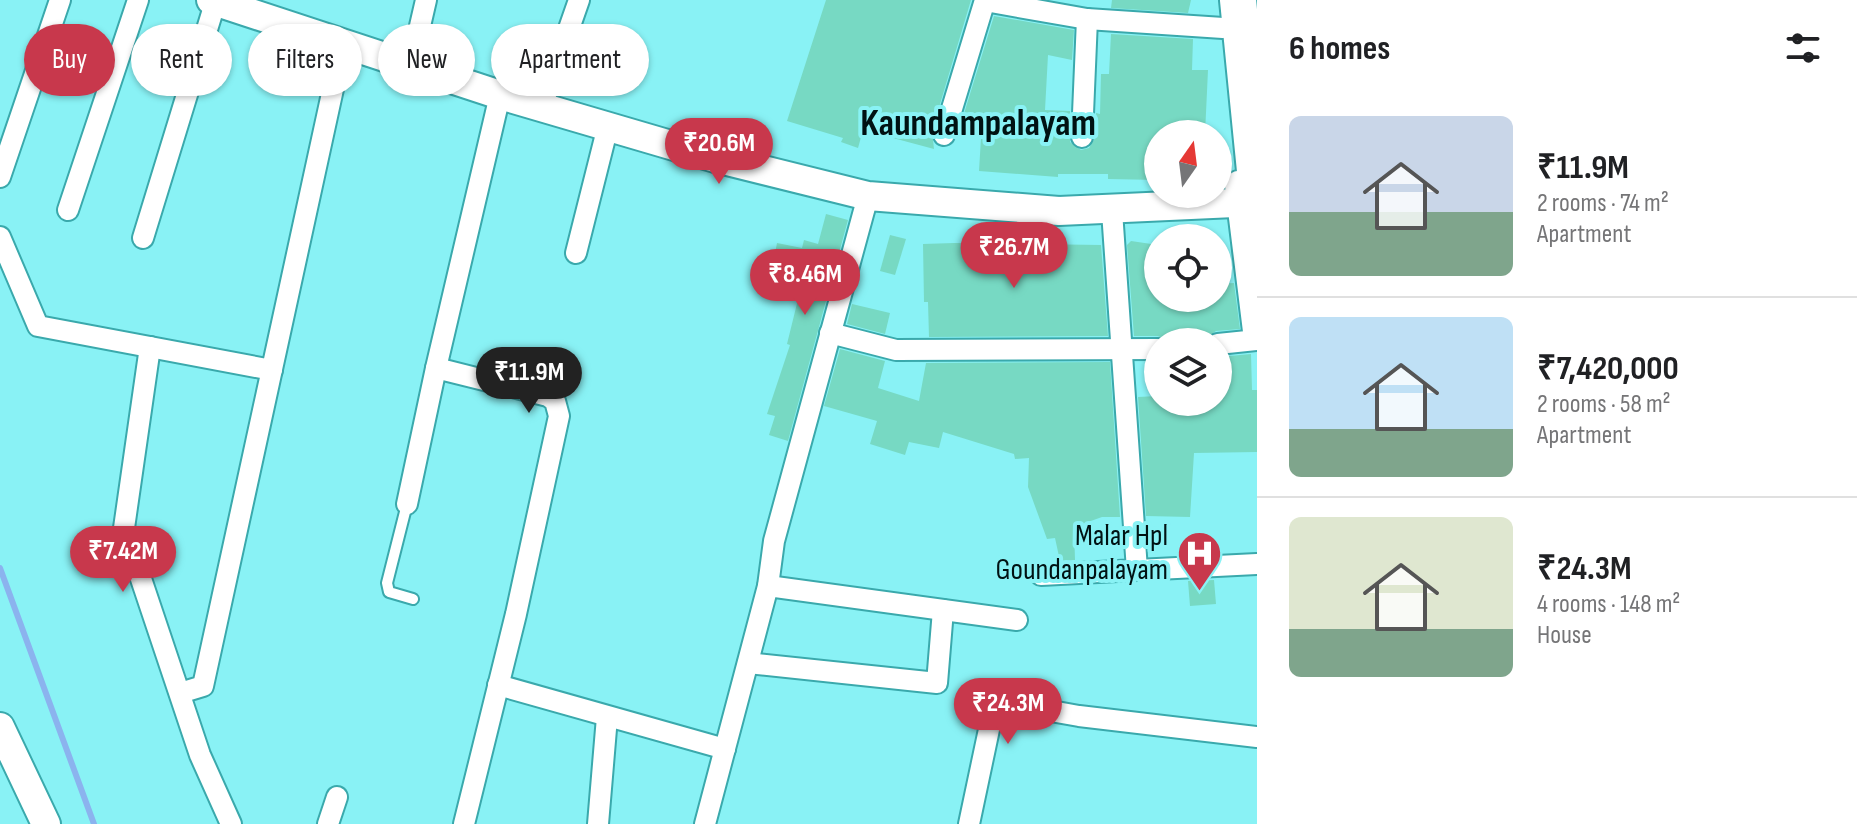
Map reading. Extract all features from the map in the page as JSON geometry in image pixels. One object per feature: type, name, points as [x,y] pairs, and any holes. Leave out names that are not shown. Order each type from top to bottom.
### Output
[{"type":"highway","points":[[1227,9],[1251,199]]},
{"type":"main road","points":[[214,1],[285,24]]},
{"type":"main road","points":[[504,96],[715,158],[868,196],[1059,211],[1112,211],[1251,199],[1257,331]]},
{"type":"main road","points":[[0,727],[46,824]]},
{"type":"street","points":[[0,177],[60,0]]},
{"type":"street","points":[[68,210],[138,0]]},
{"type":"street","points":[[420,24],[426,0]]},
{"type":"street","points":[[542,106],[579,0]]},
{"type":"street","points":[[944,135],[985,0],[1087,19],[1227,9]]},
{"type":"street","points":[[143,238],[214,1]]},
{"type":"street","points":[[1082,137],[1087,19]]},
{"type":"street","points":[[180,693],[203,686],[331,96]]},
{"type":"street","points":[[407,504],[500,96]]},
{"type":"street","points":[[576,253],[608,126]]},
{"type":"street","points":[[705,824],[768,586],[774,541],[868,196]]},
{"type":"street","points":[[1112,211],[1137,570]]},
{"type":"street","points":[[0,237],[38,326],[272,370]]},
{"type":"street","points":[[830,333],[896,350],[1144,350]]},
{"type":"street","points":[[1232,343],[1257,340]]},
{"type":"street","points":[[150,347],[124,528],[200,755],[231,824]]},
{"type":"street","points":[[436,368],[548,396],[558,408],[498,685],[464,824]]},
{"type":"street","points":[[1041,575],[1257,564]]},
{"type":"street","points":[[768,586],[1017,620]]},
{"type":"street","points":[[748,663],[937,683],[943,610]]},
{"type":"street","points":[[498,685],[725,749]]},
{"type":"street","points":[[969,824],[995,701],[1079,716],[1257,737]]},
{"type":"street","points":[[598,824],[607,717]]},
{"type":"street","points":[[328,824],[337,797]]},
{"type":"lane","points":[[407,504],[387,583],[389,592],[413,599]]},
{"type":"building","points":[[826,0],[971,0],[932,131],[934,149],[863,130],[858,148],[841,142],[843,138],[787,121]]},
{"type":"building","points":[[1112,0],[1191,0],[1188,13],[1111,8]]},
{"type":"building","points":[[994,16],[1074,30],[1072,60],[1048,55],[1045,110],[1070,111],[1070,142],[1081,150],[1089,148],[1095,138],[1096,113],[1100,114],[1101,74],[1109,74],[1111,34],[1193,39],[1192,70],[1208,70],[1206,120],[1144,120],[1144,180],[1108,179],[1108,174],[1058,174],[1058,177],[979,171],[981,138],[958,133]]},
{"type":"building","points":[[826,214],[848,220],[788,441],[769,435],[775,416],[767,414],[790,345],[787,344],[805,271],[773,264],[777,243],[802,248],[804,240],[818,244]]},
{"type":"building","points":[[890,235],[906,239],[895,275],[880,271]]},
{"type":"building","points":[[1131,241],[1144,243],[1144,312],[1232,312],[1234,283],[1240,329],[1144,328],[1144,336],[1134,336],[1127,245]]},
{"type":"building","points":[[923,244],[1101,245],[1108,336],[929,337],[928,302],[924,302]]},
{"type":"building","points":[[852,304],[890,313],[885,334],[847,324]]},
{"type":"building","points":[[840,349],[885,361],[878,388],[919,401],[926,363],[1110,362],[1120,517],[1102,517],[1074,527],[1075,560],[1060,561],[1055,538],[1047,539],[1028,487],[1029,458],[1015,459],[1014,454],[943,432],[939,448],[909,442],[905,455],[870,444],[877,421],[824,406]]},
{"type":"building","points":[[1251,354],[1252,390],[1257,390],[1257,452],[1194,453],[1190,517],[1146,516],[1138,397],[1144,397],[1144,416],[1232,416],[1232,356]]},
{"type":"building","points":[[1214,580],[1216,604],[1190,606],[1188,581]]},
{"type":"waterway","points":[[0,568],[94,824]]},
{"type":"place","name":"Malar Hpl Goundanpalayam","points":[[1199,592]]},
{"type":"district","name":"Kaundampalayam","points":[[978,123]]}]
